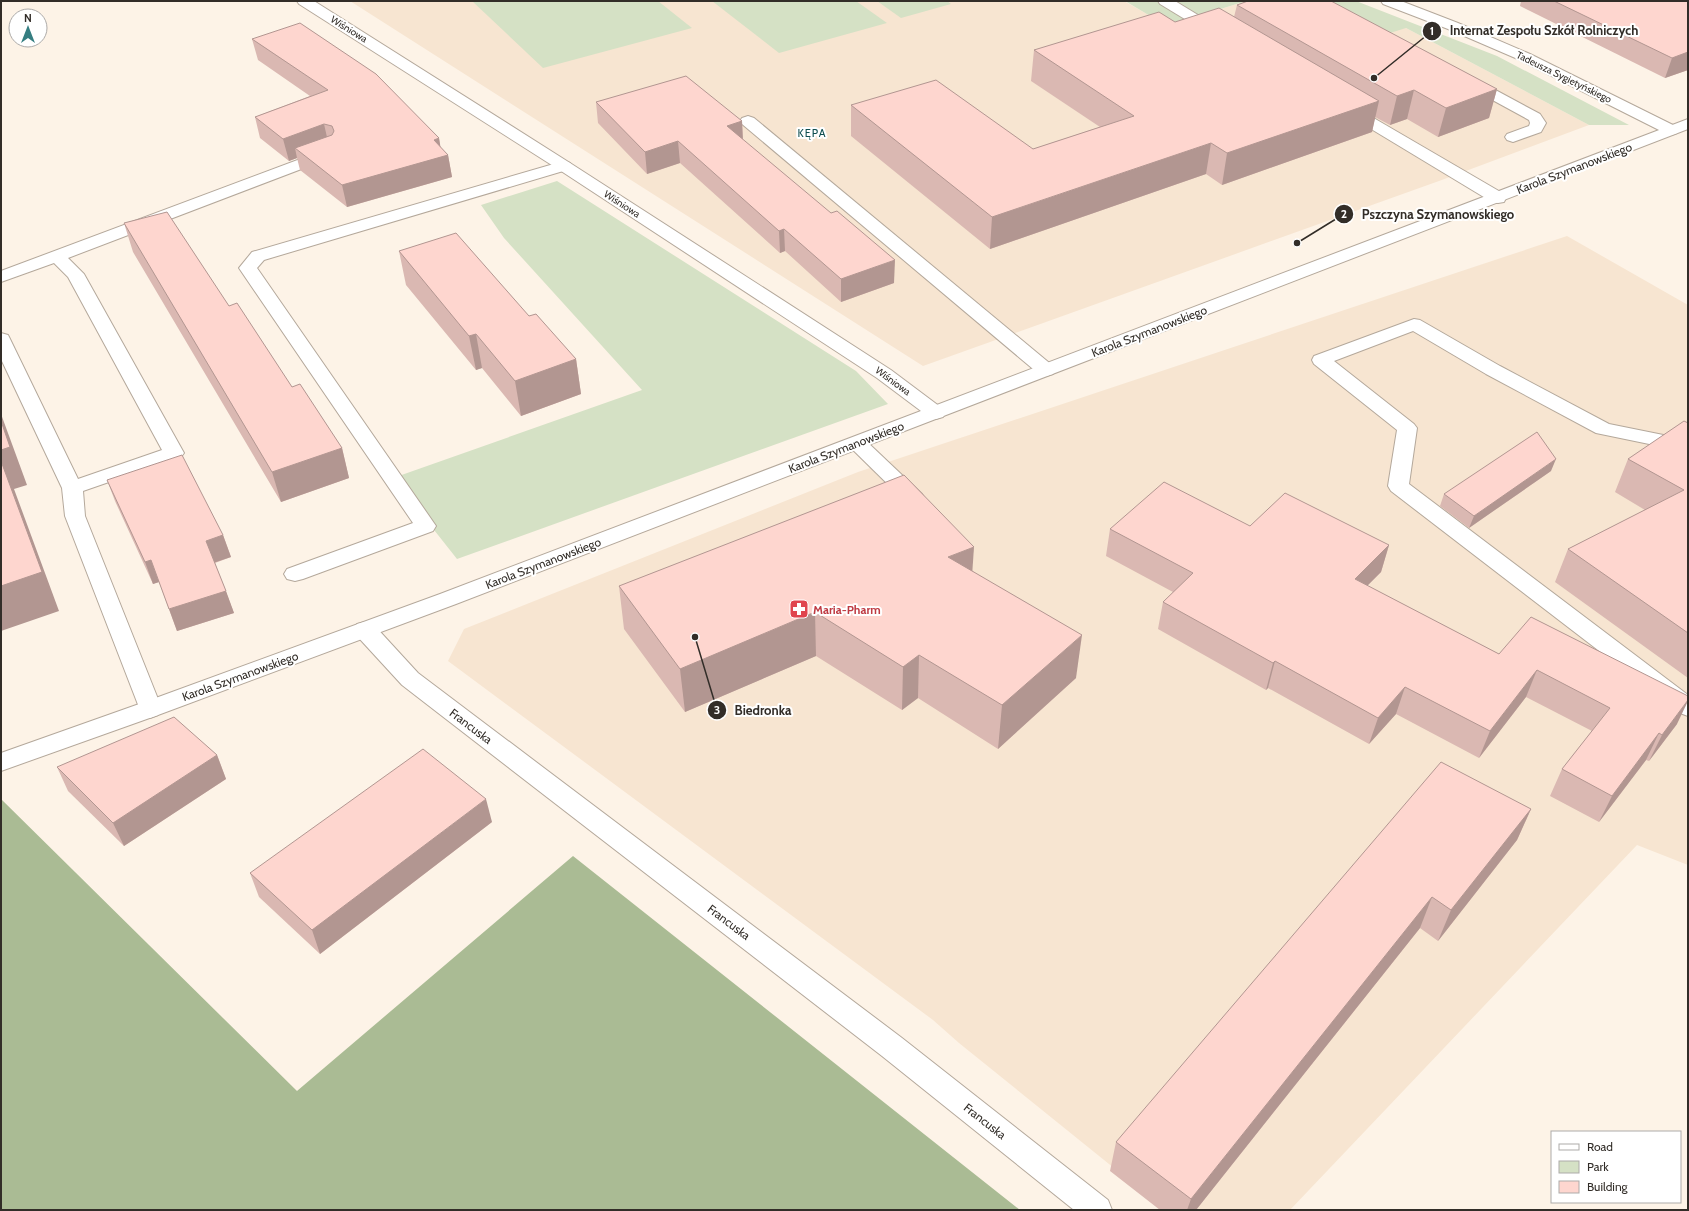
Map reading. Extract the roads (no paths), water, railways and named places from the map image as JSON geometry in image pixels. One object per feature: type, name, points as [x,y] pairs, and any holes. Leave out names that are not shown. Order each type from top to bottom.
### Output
[{"type":"street","name":"Wiśniowa","points":[[304,1],[564,166],[884,374],[936,413]]},
{"type":"street","points":[[1165,1],[1213,30],[1228,32]]},
{"type":"street","name":"Tadeusza Sygietyńskiego","points":[[1388,1],[1453,26],[1525,57],[1680,127]]},
{"type":"street","points":[[1460,76],[1535,118],[1538,122],[1535,129],[1513,137]]},
{"type":"street","points":[[1334,101],[1498,198]]},
{"type":"street","points":[[748,122],[1046,370]]},
{"type":"street","name":"Karola Szymanowskiego","points":[[1,762],[365,630],[936,413],[1680,127]]},
{"type":"street","points":[[1,278],[330,152]]},
{"type":"street","points":[[295,574],[426,526],[248,268],[258,256],[564,166]]},
{"type":"street","points":[[57,256],[75,274],[174,453],[72,488]]},
{"type":"street","points":[[1688,446],[1603,429],[1493,370],[1414,324],[1321,360],[1407,428],[1398,486],[1688,707]]},
{"type":"street","points":[[1,339],[72,488],[75,516],[150,709]]},
{"type":"street","points":[[857,443],[926,510]]},
{"type":"street","name":"Francuska","points":[[365,630],[410,679],[886,1042],[1097,1210]]},
{"type":"place","name":"Internat Zespołu Szkół Rolniczych","points":[[1374,78]]},
{"type":"place","name":"Pszczyna Szymanowskiego","points":[[1297,243]]},
{"type":"place","name":"Maria-Pharm","points":[[799,609]]},
{"type":"place","name":"Biedronka","points":[[695,637]]},
{"type":"district","name":"KĘPA","points":[[812,133]]}]
